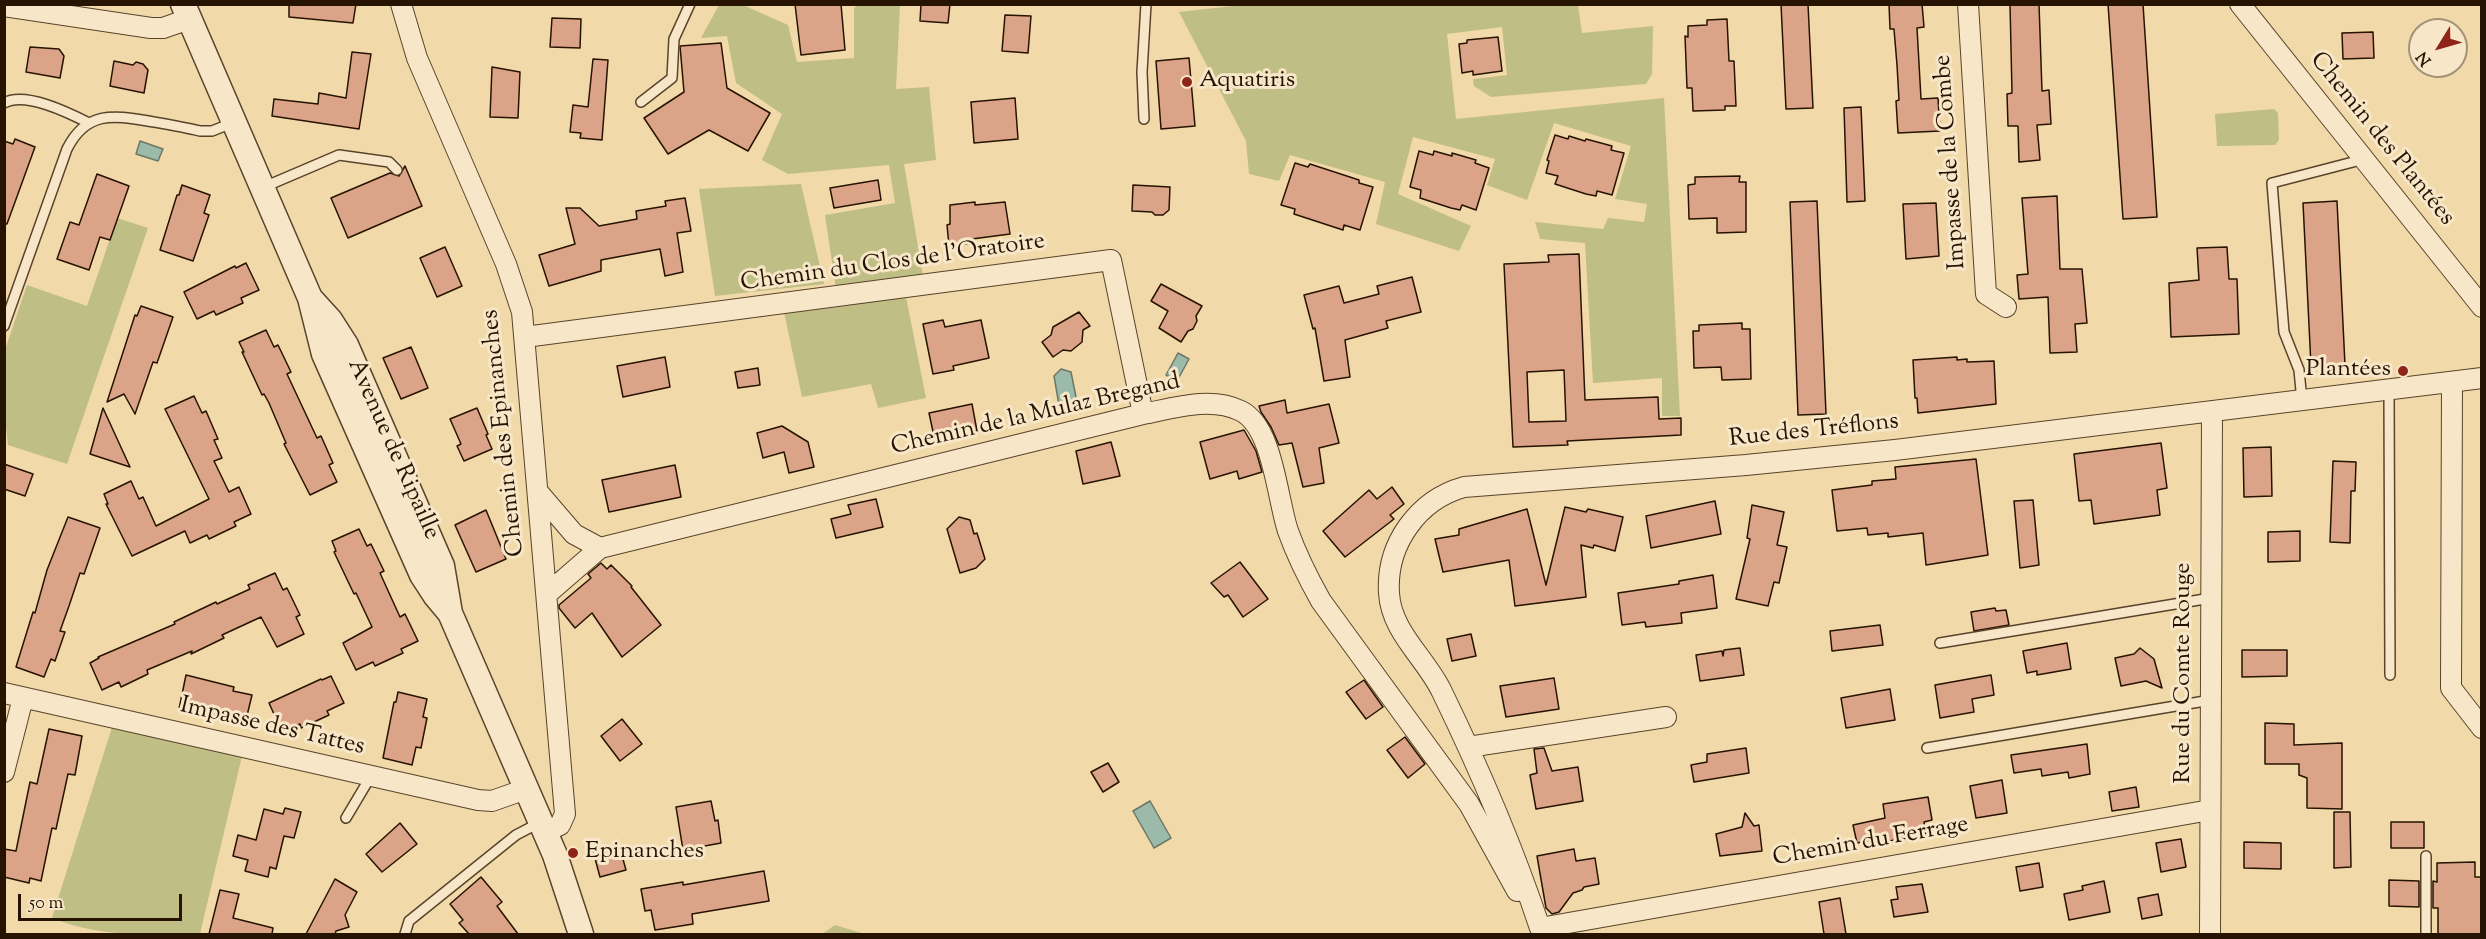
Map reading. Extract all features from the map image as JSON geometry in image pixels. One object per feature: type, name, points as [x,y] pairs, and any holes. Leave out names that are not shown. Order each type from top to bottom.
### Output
[{"type":"street","name":"Chemin des Epinanches","points":[[401,4],[417,58],[509,272],[522,312],[565,814],[560,825],[543,827]]},
{"type":"street","name":"Impasse de la Combe","points":[[1968,4],[1986,294],[2006,307]]},
{"type":"street","name":"Chemin des Plantées","points":[[2240,4],[2481,307]]},
{"type":"street","points":[[4,6],[151,28],[163,28],[186,12]]},
{"type":"street","name":"Avenue de Ripaille","points":[[186,12],[310,298],[330,320],[346,345],[394,484],[442,566],[450,613],[561,870],[581,934]]},
{"type":"street","name":"Chemin du Clos de l'Oratoire","points":[[525,337],[1111,260],[1143,414]]},
{"type":"street","name":"Rue des Tréflons","points":[[1542,931],[1468,747],[1435,678],[1400,629],[1389,595],[1389,577],[1393,559],[1408,527],[1431,501],[1447,492],[1464,487],[1746,465],[1884,451],[2481,378]]},
{"type":"street","points":[[2452,382],[2451,688],[2481,728]]},
{"type":"street","name":"Chemin de la Mulaz Bregand","points":[[547,594],[600,548],[1143,414],[1181,406],[1213,404],[1241,411],[1257,423],[1267,449],[1288,529],[1308,578],[1336,623],[1469,804],[1507,875],[1542,931]]},
{"type":"street","name":"Rue du Comte Rouge","points":[[2210,934],[2212,411]]},
{"type":"street","points":[[538,492],[574,534],[600,548]]},
{"type":"street","points":[[4,772],[14,695]]},
{"type":"street","name":"Impasse des Tattes","points":[[14,695],[478,800],[492,801],[526,789]]},
{"type":"street","points":[[1468,747],[1666,717]]},
{"type":"street","name":"Chemin du Ferrage","points":[[1542,931],[2210,810]]},
{"type":"lane","points":[[641,102],[672,78],[674,39],[690,4]]},
{"type":"lane","points":[[1144,119],[1142,72],[1146,4]]},
{"type":"lane","points":[[4,103],[18,99],[47,105],[89,123]]},
{"type":"lane","points":[[4,326],[72,138],[89,123],[111,116],[212,131],[233,123]]},
{"type":"lane","points":[[261,188],[339,155],[389,162],[397,170]]},
{"type":"lane","points":[[2302,400],[2299,370],[2284,332],[2272,183],[2353,162],[2362,157]]},
{"type":"lane","points":[[2389,390],[2390,675]]},
{"type":"lane","points":[[1940,644],[2211,598]]},
{"type":"lane","points":[[1927,748],[2211,700]]},
{"type":"lane","points":[[346,818],[371,776]]},
{"type":"lane","points":[[405,934],[409,921],[516,835],[543,827]]},
{"type":"lane","points":[[2426,856],[2426,934]]},
{"type":"shaded area","points":[[1251,4],[1578,5],[1582,33],[1653,26],[1652,74],[1646,84],[1491,97],[1474,86],[1473,79],[1507,75],[1502,27],[1447,34],[1456,119],[1664,98],[1680,416],[1662,416],[1662,378],[1593,383],[1585,243],[1540,239],[1535,222],[1603,229],[1608,218],[1644,222],[1647,204],[1615,199],[1631,146],[1554,123],[1527,200],[1487,185],[1495,159],[1413,137],[1398,194],[1471,226],[1459,251],[1376,224],[1385,182],[1290,155],[1279,181],[1249,174],[1246,141],[1179,12]]},
{"type":"shaded area","points":[[719,5],[743,5],[788,25],[797,62],[854,58],[854,8],[858,5],[900,5],[896,89],[929,87],[936,160],[904,164],[923,276],[836,289],[825,215],[895,203],[889,165],[788,174],[762,160],[782,114],[736,83],[727,36],[701,38]]},
{"type":"shaded area","points":[[2274,109],[2278,113],[2279,140],[2275,145],[2217,146],[2215,114]]},
{"type":"shaded area","points":[[140,141],[163,149],[158,161],[136,154]]},
{"type":"shaded area","points":[[801,184],[824,284],[715,296],[699,189]]},
{"type":"shaded area","points":[[117,218],[148,228],[67,464],[8,445],[5,418],[5,350],[27,285],[87,306]]},
{"type":"shaded area","points":[[906,297],[926,398],[878,408],[871,384],[802,397],[784,312]]},
{"type":"shaded area","points":[[1178,353],[1189,359],[1177,381],[1166,375]]},
{"type":"shaded area","points":[[1061,369],[1071,372],[1077,402],[1059,405],[1054,376]]},
{"type":"shaded area","points":[[112,727],[242,756],[200,934],[106,932],[52,918]]},
{"type":"shaded area","points":[[1150,801],[1171,838],[1154,848],[1133,811]]},
{"type":"shaded area","points":[[835,925],[865,934],[822,934]]},
{"type":"building","points":[[289,4],[356,4],[353,23],[289,17]]},
{"type":"building","points":[[795,4],[841,4],[845,50],[801,55]]},
{"type":"building","points":[[921,4],[950,4],[948,23],[920,21]]},
{"type":"building","points":[[1781,4],[1808,4],[1813,108],[1786,109]]},
{"type":"building","points":[[1889,4],[1922,4],[1924,27],[1917,28],[1921,99],[1938,98],[1940,131],[1898,133],[1897,65],[1894,29],[1890,29]]},
{"type":"building","points":[[2010,4],[2039,4],[2042,91],[2049,90],[2051,124],[2037,125],[2040,160],[2019,162],[2018,126],[2008,126],[2007,94],[2012,93]]},
{"type":"building","points":[[2108,4],[2143,4],[2157,217],[2123,219]]},
{"type":"building","points":[[1005,15],[1031,16],[1028,53],[1002,51]]},
{"type":"building","points":[[552,18],[581,19],[580,48],[550,47]]},
{"type":"building","points":[[1727,19],[1729,61],[1734,61],[1736,106],[1725,106],[1725,110],[1693,111],[1692,88],[1687,88],[1685,36],[1688,37],[1688,26],[1707,25],[1707,20]]},
{"type":"building","points":[[2373,32],[2374,58],[2343,59],[2342,33]]},
{"type":"building","points":[[1498,37],[1502,71],[1473,75],[1473,71],[1462,73],[1459,44],[1467,43],[1467,40]]},
{"type":"building","points":[[721,43],[727,88],[770,113],[748,151],[709,130],[668,154],[644,118],[684,92],[680,46]]},
{"type":"building","points":[[30,47],[59,49],[64,56],[60,78],[26,72]]},
{"type":"building","points":[[352,52],[371,54],[359,129],[272,116],[274,99],[318,104],[319,93],[346,98]]},
{"type":"building","points":[[1189,58],[1195,126],[1161,129],[1156,61]]},
{"type":"building","points":[[593,59],[608,60],[602,140],[580,138],[581,133],[570,132],[573,105],[588,107]]},
{"type":"building","points":[[114,61],[133,65],[136,62],[143,64],[148,70],[144,93],[110,86]]},
{"type":"building","points":[[492,67],[520,72],[518,118],[490,117]]},
{"type":"building","points":[[1015,98],[1018,139],[974,143],[971,102]]},
{"type":"building","points":[[1861,107],[1865,201],[1847,202],[1844,108]]},
{"type":"building","points":[[1555,135],[1568,139],[1569,136],[1585,141],[1586,139],[1612,146],[1611,150],[1624,153],[1612,195],[1597,191],[1596,196],[1555,184],[1558,176],[1546,173],[1549,161],[1547,160]]},
{"type":"building","points":[[15,139],[35,147],[7,224],[4,224],[4,141],[13,144]]},
{"type":"building","points":[[1419,151],[1433,155],[1434,151],[1452,156],[1452,153],[1476,160],[1475,163],[1489,168],[1476,210],[1462,205],[1460,210],[1420,198],[1421,190],[1410,187]]},
{"type":"building","points":[[1295,163],[1308,167],[1310,164],[1373,187],[1360,230],[1344,225],[1343,230],[1294,214],[1295,209],[1281,205]]},
{"type":"building","points":[[405,166],[422,206],[348,238],[331,198],[390,173],[399,176]]},
{"type":"building","points":[[97,174],[129,186],[110,240],[100,237],[89,270],[57,259],[70,222],[79,225]]},
{"type":"building","points":[[1740,176],[1739,182],[1746,182],[1746,232],[1717,233],[1717,218],[1689,219],[1688,185],[1695,184],[1695,177]]},
{"type":"building","points":[[878,180],[881,200],[834,208],[830,188]]},
{"type":"building","points":[[182,185],[210,195],[204,213],[209,215],[193,261],[160,250]]},
{"type":"building","points":[[1133,185],[1170,187],[1169,210],[1163,215],[1132,211]]},
{"type":"building","points":[[2057,196],[2060,269],[2082,269],[2087,323],[2075,324],[2077,352],[2050,353],[2048,297],[2019,299],[2017,275],[2028,274],[2022,198]]},
{"type":"building","points":[[685,198],[691,231],[677,233],[683,272],[665,276],[660,249],[601,260],[601,271],[549,286],[539,255],[575,244],[566,208],[580,208],[599,226],[637,219],[636,211],[666,206],[665,201]]},
{"type":"building","points":[[1817,201],[1826,414],[1798,415],[1790,202]]},
{"type":"building","points":[[2337,201],[2345,365],[2311,366],[2303,203]]},
{"type":"building","points":[[975,202],[975,205],[1005,202],[1010,234],[972,239],[973,243],[949,246],[947,225],[950,224],[950,205]]},
{"type":"building","points":[[1936,203],[1939,256],[1906,259],[1903,204]]},
{"type":"building","points":[[445,247],[462,286],[437,297],[420,258]]},
{"type":"building","points":[[2227,247],[2229,279],[2237,279],[2239,334],[2171,337],[2169,283],[2199,280],[2197,248]]},
{"type":"building","points":[[1579,254],[1585,400],[1658,397],[1659,419],[1681,418],[1681,435],[1567,441],[1568,445],[1513,447],[1504,264],[1549,262],[1548,255]],"holes":[[[1564,370],[1566,421],[1529,422],[1527,372]]]},
{"type":"building","points":[[246,263],[259,290],[241,298],[243,303],[216,315],[214,311],[197,319],[184,292],[235,266],[236,268]]},
{"type":"building","points":[[1412,277],[1421,312],[1386,321],[1388,328],[1345,340],[1350,377],[1324,381],[1315,328],[1313,329],[1304,295],[1339,286],[1344,303],[1379,294],[1377,286]]},
{"type":"building","points":[[1161,284],[1202,306],[1196,316],[1197,321],[1193,329],[1188,331],[1181,342],[1159,328],[1168,311],[1151,301]]},
{"type":"building","points":[[141,306],[173,317],[157,363],[153,362],[135,414],[124,394],[107,402],[135,315],[137,316]]},
{"type":"building","points":[[1079,312],[1090,326],[1083,330],[1082,342],[1071,351],[1063,350],[1053,357],[1042,342],[1051,335],[1053,327]]},
{"type":"building","points":[[943,320],[945,327],[981,320],[989,358],[953,366],[954,370],[933,374],[923,324]]},
{"type":"building","points":[[1742,323],[1742,329],[1750,329],[1751,379],[1722,380],[1721,367],[1694,368],[1693,331],[1699,331],[1699,325]]},
{"type":"building","points":[[266,330],[274,347],[278,345],[291,372],[287,374],[317,438],[321,436],[333,463],[329,465],[337,482],[310,495],[284,444],[286,443],[269,403],[264,394],[262,395],[239,342]]},
{"type":"building","points":[[411,347],[428,388],[401,399],[383,358]]},
{"type":"building","points":[[665,357],[670,387],[623,397],[617,366]]},
{"type":"building","points":[[1957,357],[1957,360],[1967,359],[1967,362],[1994,361],[1996,404],[1918,413],[1913,360]]},
{"type":"building","points":[[758,368],[760,385],[738,388],[735,372]]},
{"type":"building","points":[[194,396],[202,413],[206,411],[218,439],[214,440],[222,458],[214,461],[229,492],[239,487],[251,514],[234,522],[236,526],[209,539],[207,535],[190,543],[185,531],[132,556],[106,504],[108,504],[104,494],[131,481],[139,499],[143,497],[156,526],[209,499],[165,409]]},
{"type":"building","points":[[1285,400],[1287,413],[1329,404],[1339,443],[1319,448],[1324,483],[1303,487],[1292,443],[1279,445],[1261,412],[1259,406]]},
{"type":"building","points":[[972,404],[977,431],[935,441],[929,413]]},
{"type":"building","points":[[103,408],[130,467],[90,454]]},
{"type":"building","points":[[477,408],[492,449],[464,461],[457,446],[461,444],[450,419]]},
{"type":"building","points":[[782,426],[808,442],[814,467],[789,473],[784,452],[763,458],[757,433]]},
{"type":"building","points":[[1244,430],[1256,451],[1262,472],[1239,479],[1237,471],[1210,479],[1200,442]]},
{"type":"building","points":[[1111,442],[1120,476],[1083,484],[1076,451]]},
{"type":"building","points":[[2161,443],[2167,488],[2157,490],[2160,515],[2094,524],[2091,500],[2079,501],[2074,454]]},
{"type":"building","points":[[2271,447],[2272,496],[2244,497],[2243,448]]},
{"type":"building","points":[[1976,459],[1988,555],[1926,565],[1923,533],[1888,537],[1888,533],[1868,535],[1867,528],[1837,531],[1832,490],[1872,485],[1872,481],[1896,479],[1895,467]]},
{"type":"building","points":[[2333,461],[2356,462],[2355,491],[2351,491],[2350,543],[2330,542]]},
{"type":"building","points":[[4,464],[33,474],[25,496],[4,489]]},
{"type":"building","points":[[675,465],[681,497],[609,512],[602,480]]},
{"type":"building","points":[[1392,487],[1404,504],[1390,515],[1394,519],[1345,557],[1323,531],[1369,490],[1377,499]]},
{"type":"building","points":[[876,499],[883,527],[836,538],[831,519],[851,514],[848,505]]},
{"type":"building","points":[[2033,500],[2039,565],[2020,568],[2014,501]]},
{"type":"building","points":[[1715,501],[1721,534],[1651,548],[1646,516]]},
{"type":"building","points":[[1752,505],[1784,512],[1777,545],[1787,547],[1779,583],[1774,582],[1768,606],[1736,599],[1750,539],[1747,538]]},
{"type":"building","points":[[1565,507],[1586,512],[1588,509],[1623,517],[1615,551],[1594,545],[1593,548],[1581,545],[1586,597],[1515,606],[1509,560],[1443,572],[1435,539],[1459,535],[1459,529],[1527,509],[1546,585]]},
{"type":"building","points":[[486,510],[506,559],[476,572],[455,525]]},
{"type":"building","points":[[68,517],[100,528],[84,574],[80,573],[60,631],[65,632],[55,661],[51,659],[44,677],[16,667],[47,570]]},
{"type":"building","points":[[959,517],[970,520],[974,534],[977,533],[985,559],[976,568],[960,573],[947,529]]},
{"type":"building","points":[[359,529],[367,546],[371,544],[384,571],[380,573],[400,617],[405,614],[418,641],[401,649],[403,653],[375,666],[373,662],[356,670],[343,643],[372,627],[334,552],[336,551],[332,541]]},
{"type":"building","points":[[2300,531],[2300,561],[2268,562],[2268,532]]},
{"type":"building","points":[[1240,562],[1268,599],[1243,617],[1228,595],[1224,597],[1211,583]]},
{"type":"building","points":[[601,563],[607,569],[611,565],[632,586],[661,625],[622,657],[592,613],[575,628],[559,608],[559,605],[591,578],[588,574]]},
{"type":"building","points":[[275,573],[283,590],[287,588],[300,615],[296,617],[304,634],[277,647],[261,617],[222,635],[224,638],[191,654],[192,651],[147,670],[148,674],[121,687],[119,682],[102,690],[90,663],[98,657],[175,624],[174,622],[216,602],[217,604],[250,589],[248,585]]},
{"type":"building","points":[[1713,575],[1717,608],[1681,613],[1682,623],[1646,627],[1645,622],[1622,625],[1618,593],[1679,584],[1679,581]]},
{"type":"building","points":[[1995,608],[1996,611],[2006,610],[2009,625],[1974,631],[1971,612]]},
{"type":"building","points":[[1880,625],[1883,645],[1832,651],[1830,631]]},
{"type":"building","points":[[1471,634],[1476,656],[1452,661],[1447,639]]},
{"type":"building","points":[[2067,643],[2071,669],[2037,675],[2037,671],[2027,673],[2023,651]]},
{"type":"building","points":[[1740,648],[1744,675],[1700,681],[1696,655],[1722,651],[1723,656],[1724,650]]},
{"type":"building","points":[[2140,648],[2154,659],[2162,688],[2146,681],[2121,686],[2115,658],[2134,654]]},
{"type":"building","points":[[2242,650],[2287,650],[2287,676],[2242,677]]},
{"type":"building","points":[[186,675],[234,687],[233,691],[252,695],[245,724],[235,722],[234,724],[179,709]]},
{"type":"building","points":[[1991,675],[1994,695],[1972,699],[1974,712],[1940,718],[1935,685]]},
{"type":"building","points":[[331,676],[344,703],[327,711],[329,715],[301,728],[300,724],[282,732],[269,703]]},
{"type":"building","points":[[1554,678],[1559,709],[1506,717],[1500,686]]},
{"type":"building","points":[[1364,680],[1383,707],[1366,719],[1346,692]]},
{"type":"building","points":[[1890,689],[1895,720],[1846,728],[1841,698]]},
{"type":"building","points":[[398,692],[427,699],[423,717],[427,718],[421,748],[416,747],[412,765],[383,758]]},
{"type":"building","points":[[622,719],[642,744],[620,761],[601,736]]},
{"type":"building","points":[[2265,723],[2294,724],[2294,745],[2342,743],[2342,809],[2307,808],[2307,778],[2299,775],[2299,764],[2265,764]]},
{"type":"building","points":[[49,729],[82,736],[75,775],[68,774],[56,829],[52,828],[41,881],[30,878],[29,883],[4,877],[4,849],[16,851],[30,782],[37,784]]},
{"type":"building","points":[[1405,737],[1425,764],[1408,778],[1387,750]]},
{"type":"building","points":[[2087,744],[2090,774],[2069,778],[2068,772],[2042,776],[2041,769],[2014,773],[2011,755]]},
{"type":"building","points":[[1544,748],[1552,771],[1578,767],[1583,801],[1536,809],[1530,775],[1537,773],[1534,749]]},
{"type":"building","points":[[1746,748],[1749,773],[1694,782],[1691,765],[1707,762],[1707,754]]},
{"type":"building","points":[[1108,763],[1119,782],[1103,792],[1091,772]]},
{"type":"building","points":[[2002,780],[2007,813],[1976,818],[1970,786]]},
{"type":"building","points":[[2136,787],[2139,807],[2112,811],[2109,792]]},
{"type":"building","points":[[1928,797],[1932,820],[1924,822],[1926,835],[1889,841],[1888,837],[1857,843],[1853,825],[1885,818],[1883,804]]},
{"type":"building","points":[[711,801],[715,821],[718,820],[721,843],[683,850],[676,807]]},
{"type":"building","points":[[285,808],[301,812],[294,838],[284,836],[276,869],[270,867],[268,877],[245,871],[248,860],[233,856],[238,835],[256,840],[264,809],[283,814]]},
{"type":"building","points":[[2334,812],[2350,812],[2351,867],[2334,868]]},
{"type":"building","points":[[1745,813],[1754,826],[1759,825],[1762,851],[1720,856],[1716,834],[1742,827]]},
{"type":"building","points":[[2391,822],[2424,822],[2424,848],[2391,848]]},
{"type":"building","points":[[400,823],[417,844],[382,872],[366,854]]},
{"type":"building","points":[[2181,839],[2186,867],[2161,872],[2156,843]]},
{"type":"building","points":[[2244,842],[2281,843],[2281,869],[2244,868]]},
{"type":"building","points":[[619,845],[626,870],[600,877],[593,851]]},
{"type":"building","points":[[1574,849],[1576,861],[1595,858],[1599,884],[1584,887],[1573,893],[1559,912],[1552,914],[1546,908],[1537,856]]},
{"type":"building","points":[[2475,862],[2475,877],[2481,877],[2481,934],[2438,934],[2438,908],[2433,908],[2433,881],[2437,882],[2437,863]]},
{"type":"building","points":[[2039,863],[2043,887],[2020,891],[2016,867]]},
{"type":"building","points":[[764,871],[769,901],[692,914],[693,924],[655,930],[651,910],[645,911],[641,889],[683,882],[683,885]]},
{"type":"building","points":[[481,877],[502,902],[497,906],[518,934],[469,934],[459,923],[463,920],[450,904]]},
{"type":"building","points":[[335,879],[357,892],[345,915],[349,927],[336,931],[335,934],[306,934]]},
{"type":"building","points":[[2389,880],[2419,881],[2419,907],[2389,906]]},
{"type":"building","points":[[2104,881],[2110,912],[2069,920],[2064,894],[2083,890],[2082,886]]},
{"type":"building","points":[[1922,884],[1928,912],[1894,917],[1891,900],[1898,899],[1896,887]]},
{"type":"building","points":[[220,890],[239,894],[233,918],[273,928],[272,934],[209,934]]},
{"type":"building","points":[[2158,894],[2162,915],[2142,919],[2138,898]]},
{"type":"building","points":[[1840,898],[1846,934],[1824,934],[1819,902]]},
{"type":"place","name":"Aquatiris","points":[[1187,82]]},
{"type":"place","name":"Plantées","points":[[2403,371]]},
{"type":"place","name":"Epinanches","points":[[573,853]]}]
